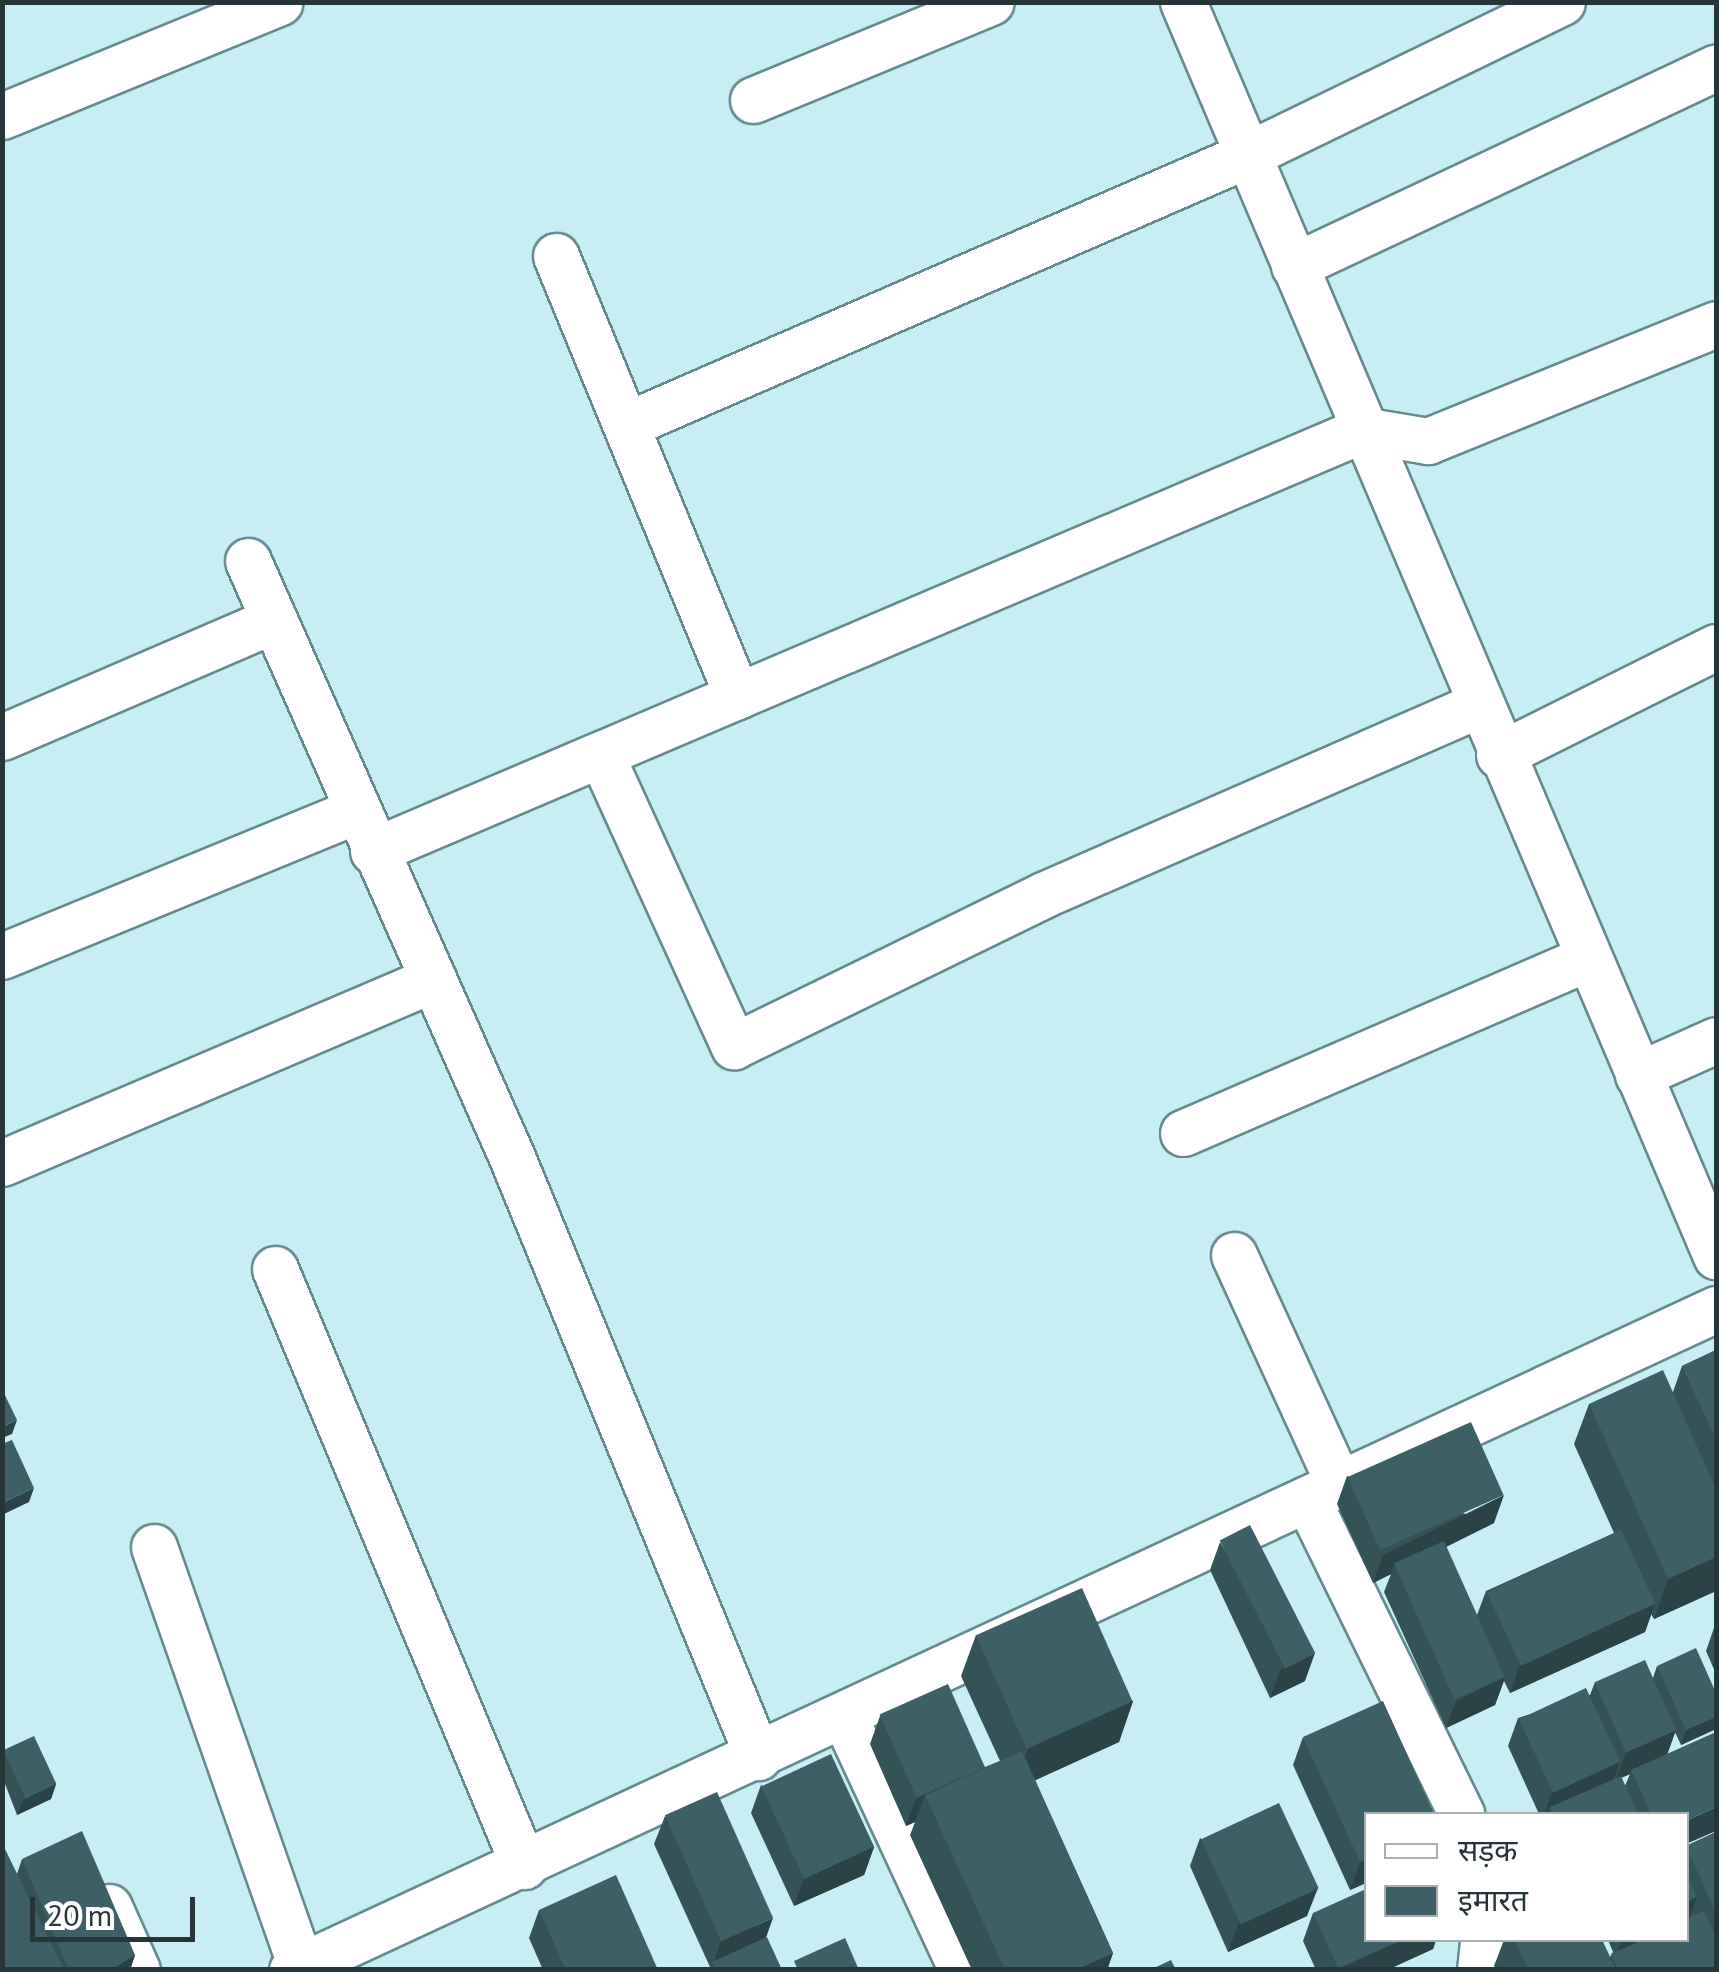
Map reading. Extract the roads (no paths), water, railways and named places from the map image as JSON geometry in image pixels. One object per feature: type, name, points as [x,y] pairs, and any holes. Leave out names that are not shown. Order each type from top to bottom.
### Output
[{"type":"street","points":[[2,116],[280,2]]},
{"type":"street","points":[[752,100],[991,2]]},
{"type":"street","points":[[1184,2],[1498,755],[1716,1256]]},
{"type":"street","points":[[626,425],[1247,155],[1562,2]]},
{"type":"street","points":[[1294,266],[1716,66]]},
{"type":"street","points":[[556,256],[737,696]]},
{"type":"street","points":[[373,852],[1362,430],[1428,441],[1716,324]]},
{"type":"street","points":[[248,560],[354,811],[433,979],[758,1757]]},
{"type":"street","points":[[2,737],[274,620]]},
{"type":"street","points":[[1498,755],[1716,648]]},
{"type":"street","points":[[602,757],[734,1046],[1043,896],[1478,706]]},
{"type":"street","points":[[2,956],[354,811]]},
{"type":"street","points":[[1183,1133],[1587,958]]},
{"type":"street","points":[[2,1163],[433,979]]},
{"type":"street","points":[[1638,1075],[1716,1040]]},
{"type":"street","points":[[1234,1255],[1323,1491],[1460,1812]]},
{"type":"street","points":[[275,1269],[524,1866]]},
{"type":"street","points":[[154,1547],[298,1968],[1716,1310]]},
{"type":"street","points":[[844,1716],[962,1970]]},
{"type":"street","points":[[108,1907],[137,1970]]},
{"type":"street","points":[[1480,1970],[1483,1942]]}]
